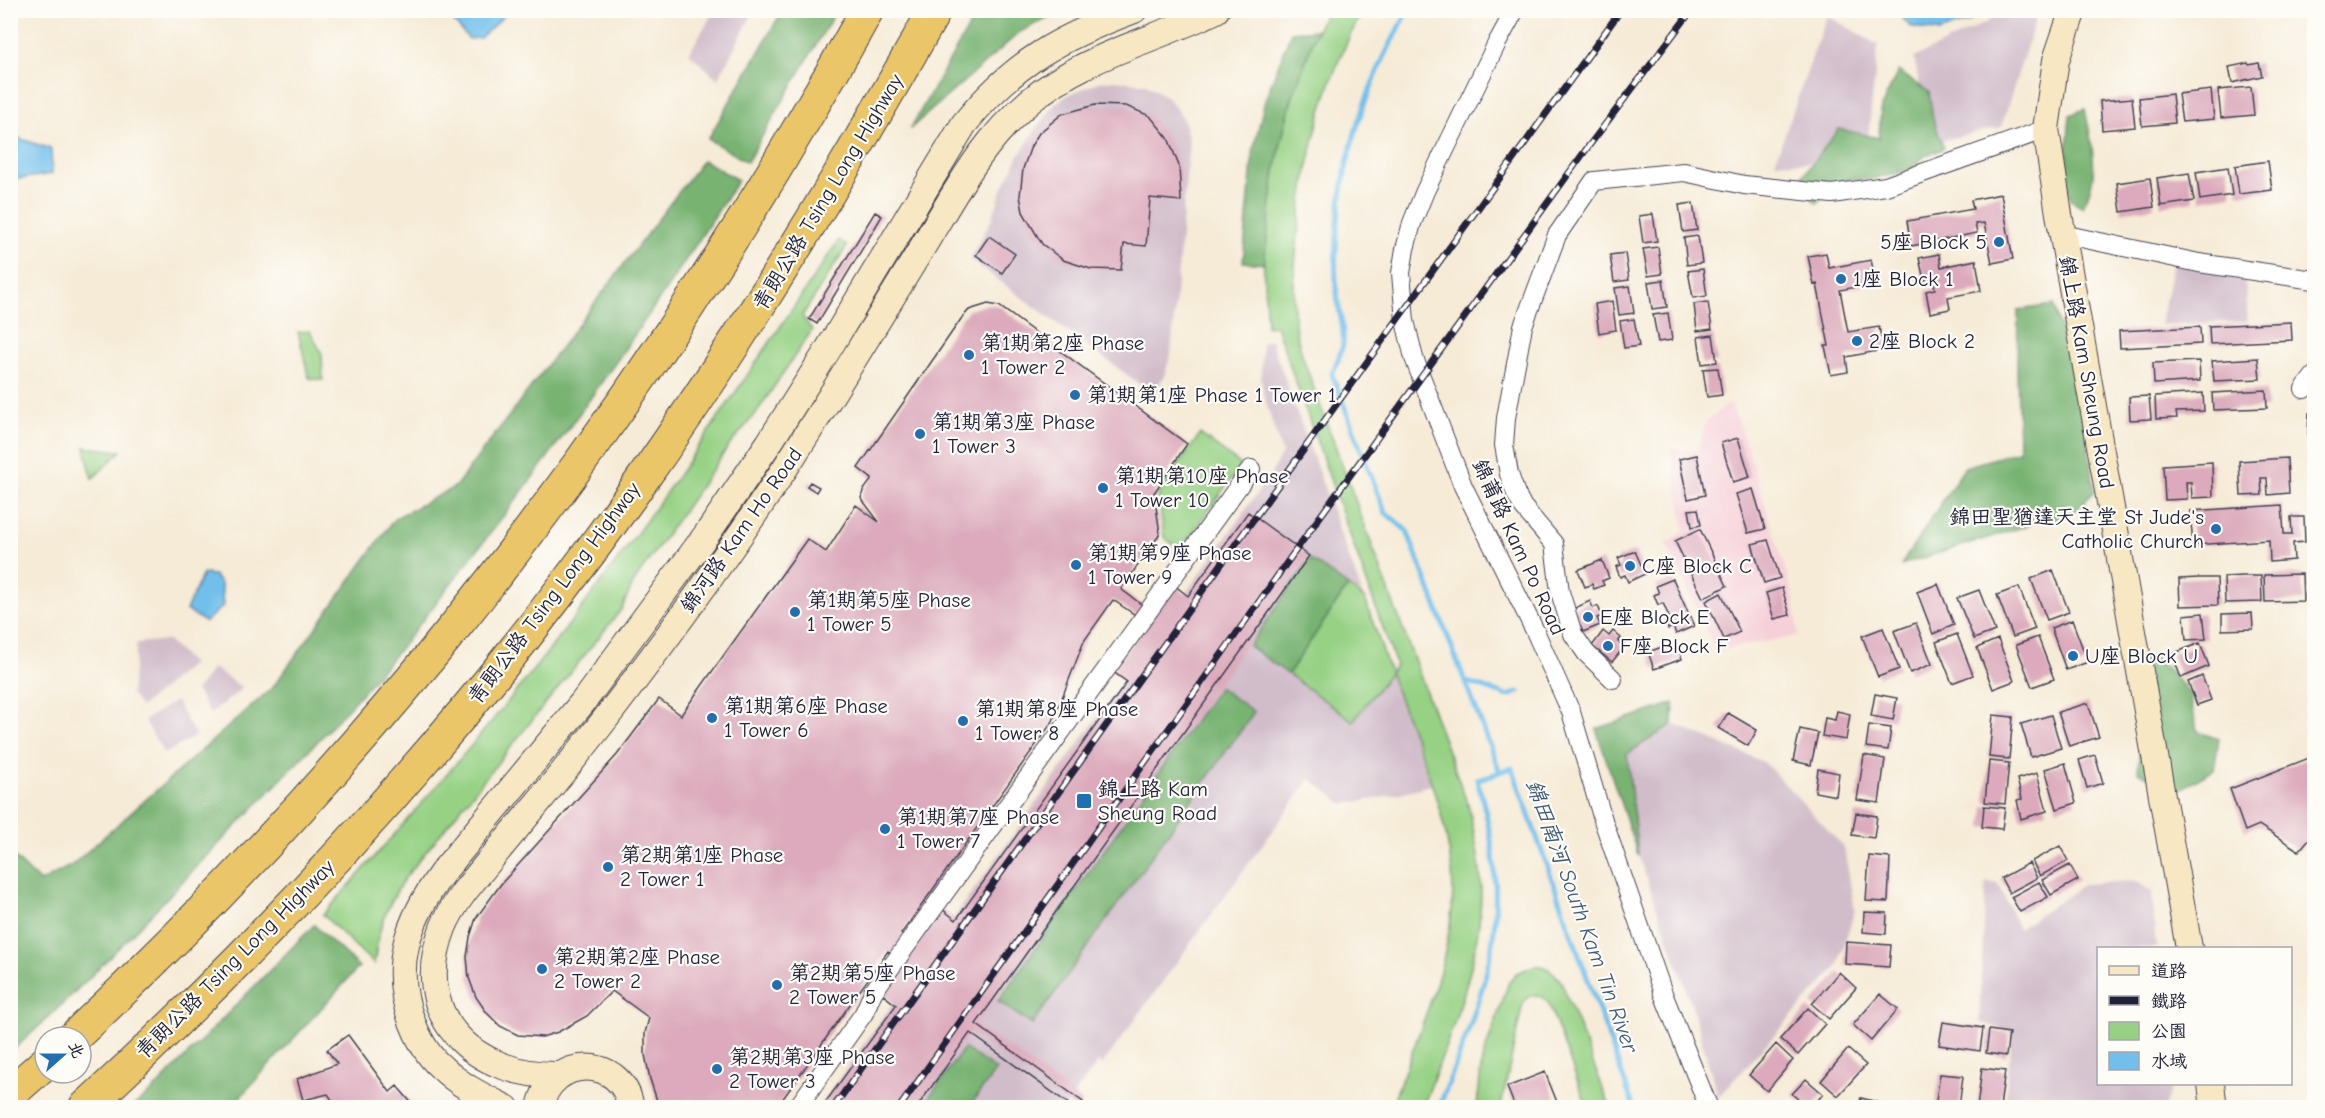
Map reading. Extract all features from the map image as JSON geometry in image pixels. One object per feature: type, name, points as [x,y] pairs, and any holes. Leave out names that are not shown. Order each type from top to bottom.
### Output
[{"type":"highway","points":[[86,1025],[269,843],[417,675],[517,550],[579,466],[675,328],[746,215],[867,10]]},
{"type":"highway","name":"青朗公路 Tsing Long Highway","points":[[85,1107],[231,968],[389,799],[470,704],[565,584],[622,507],[708,383],[798,245],[886,98],[935,10]]},
{"type":"highway","points":[[886,98],[953,10]]},
{"type":"highway","points":[[10,1094],[33,1074]]},
{"type":"main road","name":"錦河路 Kam Ho Road","points":[[506,1107],[470,1089],[438,1065],[426,1050],[409,1015],[404,997],[403,961],[416,914],[427,894],[441,873],[583,702],[709,531],[769,443],[826,353],[964,123],[993,92],[1048,48],[1070,36],[1134,10]]},
{"type":"main road","name":"錦河路 Kam Ho Road","points":[[630,1107],[628,1096],[622,1086],[604,1071],[591,1067],[579,1067],[560,1075],[531,1074],[495,1064],[469,1049],[451,1030],[438,998],[435,981],[438,944],[452,910],[464,892],[602,723],[730,547],[792,458],[950,199],[988,143],[1031,100],[1060,79],[1098,59],[1216,10]]},
{"type":"main road","name":"錦上路 Kam Sheung Road","points":[[2073,10],[2055,60],[2046,129],[2062,234],[2189,947]]},
{"type":"main road","points":[[540,1107],[545,1091],[560,1075]]},
{"type":"main road","points":[[2211,1085],[2214,1107]]},
{"type":"street","name":"錦莆路 Kam Po Road","points":[[1515,10],[1429,183],[1412,223],[1401,273],[1405,321],[1414,358],[1463,486],[1573,716],[1605,823],[1664,996],[1709,1107]]},
{"type":"street","points":[[1613,679],[1586,653],[1573,634],[1560,592],[1554,544],[1523,507],[1516,494],[1509,474],[1504,445],[1506,418],[1523,326],[1557,235],[1594,181],[1683,172],[1744,185],[1832,195],[1886,186],[2046,129]]},
{"type":"street","points":[[2062,234],[2199,262],[2314,280]]},
{"type":"street","points":[[797,1107],[864,1013],[873,992],[1251,469]]},
{"type":"shaded area","points":[[714,11],[754,11],[718,79],[689,53]]},
{"type":"shaded area","points":[[1993,11],[2038,11],[2001,127],[1932,143],[1914,58],[1989,21]]},
{"type":"shaded area","points":[[1827,15],[1878,45],[1865,165],[1775,162]]},
{"type":"shaded area","points":[[1115,80],[1146,84],[1167,97],[1182,116],[1189,141],[1171,354],[1164,376],[1153,394],[970,259],[992,219],[1003,187],[1018,157],[1056,103],[1070,94],[1099,82]]},
{"type":"shaded area","points":[[2173,263],[2245,279],[2248,321],[2160,325]]},
{"type":"shaded area","points":[[1271,340],[1431,785],[1381,798],[1344,804],[1310,779],[1102,1065],[1098,1062],[1065,1107],[818,1108],[1271,474],[1282,453],[1264,396],[1261,376],[1262,343]]},
{"type":"shaded area","points":[[1730,403],[1742,431],[1794,598],[1798,636],[1716,650],[1666,543],[1685,531],[1670,448],[1698,451],[1706,421]]},
{"type":"shaded area","points":[[167,640],[192,664],[141,707],[131,694],[137,643]]},
{"type":"shaded area","points":[[213,668],[243,688],[210,714],[196,690]]},
{"type":"shaded area","points":[[176,701],[196,736],[164,754],[144,720]]},
{"type":"shaded area","points":[[1673,724],[1764,762],[1844,847],[1855,910],[1837,967],[1718,1097],[1691,1003],[1638,855],[1627,754]]},
{"type":"shaded area","points":[[2136,881],[2152,892],[2156,947],[2097,947],[2097,1085],[2170,1085],[2171,1090],[2164,1107],[2005,1107],[2012,1032],[1979,1022],[1986,882],[1999,884],[2019,929],[2084,884]]},
{"type":"green space","points":[[783,10],[836,11],[747,162],[708,139]]},
{"type":"green space","points":[[978,11],[1055,11],[1054,14],[1020,32],[910,129]]},
{"type":"green space","points":[[1326,11],[1363,11],[1349,37],[1327,91],[1312,146],[1301,204],[1294,278],[1296,334],[1305,364],[1469,808],[1481,885],[1480,914],[1470,971],[1453,1026],[1423,1107],[1391,1107],[1434,992],[1449,931],[1452,872],[1443,821],[1390,673],[1353,721],[1288,674],[1348,586],[1365,599],[1390,672],[1396,665],[1276,326],[1267,326],[1264,262],[1276,165],[1301,71]]},
{"type":"green space","points":[[1317,30],[1289,107],[1275,169],[1264,264],[1243,262],[1253,152],[1265,100],[1291,32]]},
{"type":"green space","points":[[1898,71],[1929,92],[1933,119],[1944,148],[1923,157],[1912,170],[1871,179],[1845,179],[1817,203],[1796,184],[1839,129],[1879,138],[1881,107]]},
{"type":"green space","points":[[2085,109],[2092,147],[2093,172],[2092,184],[2082,207],[2071,200],[2065,175],[2070,115]]},
{"type":"green space","points":[[703,160],[738,180],[604,379],[497,525],[402,647],[324,734],[110,957],[40,1025],[33,1025],[33,1031],[11,1052],[11,854],[40,882],[72,865],[273,687],[395,518],[455,487]]},
{"type":"green space","points":[[839,240],[847,246],[802,316],[812,330],[757,412],[728,447],[635,580],[621,610],[404,879],[383,920],[374,964],[323,915],[469,749],[591,596],[699,445]]},
{"type":"green space","points":[[2054,305],[2084,417],[2094,492],[2076,510],[2055,521],[2041,503],[2029,525],[1901,565],[1965,467],[2019,451],[2018,310]]},
{"type":"green space","points":[[310,331],[322,354],[323,380],[309,378],[298,332]]},
{"type":"green space","points":[[1200,434],[1241,465],[1180,550],[1164,537],[1158,494]]},
{"type":"green space","points":[[85,447],[121,451],[92,479]]},
{"type":"green space","points":[[1310,559],[1348,586],[1288,674],[1249,646]]},
{"type":"green space","points":[[2155,656],[2189,692],[2197,730],[2219,739],[2214,770],[2177,791],[2138,772],[2145,661]]},
{"type":"green space","points":[[1219,687],[1254,712],[1032,1025],[998,1001]]},
{"type":"green space","points":[[1674,703],[1673,724],[1627,754],[1638,855],[1596,729]]},
{"type":"green space","points":[[314,925],[359,967],[231,1107],[132,1107],[151,1092]]},
{"type":"green space","points":[[1536,965],[1551,971],[1562,983],[1610,1107],[1587,1107],[1549,1004],[1542,997],[1534,995],[1524,1002],[1522,1007],[1501,1107],[1477,1107],[1482,1060],[1509,982],[1516,973]]},
{"type":"green space","points":[[964,1048],[996,1070],[969,1107],[922,1107]]},
{"type":"water","points":[[452,10],[509,11],[480,38],[469,39],[454,22]]},
{"type":"water","points":[[1896,11],[1976,11],[1970,21],[1939,32],[1910,26]]},
{"type":"water","points":[[10,135],[51,149],[52,174],[11,180]]},
{"type":"water","points":[[203,574],[214,575],[221,584],[223,606],[205,622],[186,610]]},
{"type":"building","points":[[2248,63],[2249,65],[2259,63],[2262,76],[2232,83],[2229,67]]},
{"type":"building","points":[[2251,87],[2254,115],[2221,118],[2218,90]]},
{"type":"building","points":[[2211,90],[2214,119],[2182,122],[2178,94]]},
{"type":"building","points":[[2172,94],[2175,123],[2142,126],[2139,98]]},
{"type":"building","points":[[2132,98],[2135,127],[2102,130],[2100,101]]},
{"type":"building","points":[[1095,105],[1126,106],[1150,116],[1168,138],[1179,166],[1181,201],[1150,198],[1146,246],[1124,244],[1121,270],[1091,269],[1063,260],[1042,244],[1023,212],[1020,196],[1023,169],[1031,146],[1039,133],[1062,114]]},
{"type":"building","points":[[2268,161],[2272,190],[2239,194],[2235,166]]},
{"type":"building","points":[[2228,167],[2232,195],[2200,200],[2196,172]]},
{"type":"building","points":[[2189,173],[2194,201],[2161,206],[2157,178]]},
{"type":"building","points":[[2150,178],[2154,207],[2121,212],[2117,183]]},
{"type":"building","points":[[2001,194],[2013,259],[1992,263],[1984,223],[1975,224],[1977,233],[1911,246],[1907,221],[1973,209],[1971,200]]},
{"type":"building","points":[[1693,203],[1697,230],[1683,232],[1679,205]]},
{"type":"building","points":[[875,212],[882,216],[817,324],[809,319]]},
{"type":"building","points":[[1653,214],[1657,241],[1643,243],[1639,216]]},
{"type":"building","points":[[989,236],[1015,254],[1002,273],[976,255]]},
{"type":"building","points":[[1698,236],[1702,263],[1687,265],[1684,238]]},
{"type":"building","points":[[1658,247],[1662,274],[1648,276],[1643,249]]},
{"type":"building","points":[[1625,253],[1629,280],[1614,282],[1610,255]]},
{"type":"building","points":[[1826,253],[1829,268],[1871,260],[1874,273],[1869,274],[1871,284],[1840,290],[1848,332],[1879,327],[1881,337],[1886,336],[1888,349],[1846,357],[1848,372],[1831,375],[1825,346],[1829,346],[1817,284],[1814,285],[1808,256]]},
{"type":"building","points":[[1939,254],[1941,267],[1976,260],[1981,291],[1948,297],[1950,309],[1930,313],[1926,291],[1935,289],[1933,278],[1924,280],[1919,258]]},
{"type":"building","points":[[1703,269],[1707,296],[1693,298],[1688,271]]},
{"type":"building","points":[[1663,280],[1667,307],[1652,309],[1648,282]]},
{"type":"building","points":[[1630,286],[1634,313],[1619,315],[1615,288]]},
{"type":"building","points":[[1612,301],[1616,330],[1599,333],[1595,304]]},
{"type":"building","points":[[1708,302],[1712,329],[1697,331],[1694,304]]},
{"type":"building","points":[[988,304],[999,306],[1187,444],[1154,493],[1160,534],[1121,589],[1153,613],[1174,585],[1188,596],[1248,512],[1309,556],[976,1024],[1083,1102],[1079,1107],[1073,1107],[970,1033],[917,1107],[822,1107],[896,1005],[881,993],[903,962],[888,951],[777,1107],[659,1107],[645,1055],[645,1033],[649,1018],[612,991],[587,1016],[558,1032],[542,1037],[518,1035],[500,1026],[476,997],[469,978],[467,957],[476,918],[501,884],[617,755],[659,699],[681,715],[807,539],[826,552],[856,505],[879,522],[861,498],[872,479],[858,468],[969,310]],"holes":[[[1113,600],[1147,623],[1112,671],[1127,682],[956,920],[942,909],[916,945],[901,934],[1053,721],[1084,641]]]},
{"type":"building","points":[[1668,313],[1672,340],[1658,342],[1653,315]]},
{"type":"building","points":[[1634,319],[1639,346],[1624,348],[1620,321]]},
{"type":"building","points":[[2291,322],[2292,340],[2210,344],[2209,326]]},
{"type":"building","points":[[2200,327],[2201,344],[2120,348],[2119,331]]},
{"type":"building","points":[[1713,335],[1717,362],[1702,364],[1698,337]]},
{"type":"building","points":[[2258,358],[2260,379],[2214,381],[2212,361]]},
{"type":"building","points":[[2199,361],[2200,381],[2154,384],[2153,363]]},
{"type":"building","points":[[1718,368],[1722,395],[1707,397],[1703,369]]},
{"type":"building","points":[[2266,390],[2267,408],[2213,410],[2212,393]]},
{"type":"building","points":[[2203,393],[2204,411],[2176,412],[2177,418],[2156,419],[2155,396]]},
{"type":"building","points":[[2149,396],[2151,419],[2130,420],[2129,397]]},
{"type":"building","points":[[2309,413],[2314,414],[2314,435],[2308,434]]},
{"type":"building","points":[[1738,438],[1750,477],[1733,482],[1721,443]]},
{"type":"building","points":[[2314,445],[2314,462],[2310,446]]},
{"type":"building","points":[[1697,455],[1705,495],[1688,499],[1679,459]]},
{"type":"building","points":[[2287,458],[2289,493],[2268,495],[2267,478],[2261,478],[2262,495],[2241,496],[2239,461]]},
{"type":"building","points":[[2212,462],[2213,497],[2192,498],[2191,482],[2186,482],[2187,499],[2165,500],[2163,465]]},
{"type":"building","points":[[810,482],[819,487],[816,492],[807,486]]},
{"type":"building","points":[[1753,489],[1765,529],[1748,533],[1736,494]]},
{"type":"building","points":[[2282,505],[2284,534],[2292,534],[2291,517],[2304,517],[2305,542],[2293,543],[2294,560],[2270,562],[2269,540],[2193,545],[2190,511]]},
{"type":"building","points":[[1698,509],[1701,525],[1692,527],[1689,510]]},
{"type":"building","points":[[1700,529],[1727,586],[1703,598],[1675,541]]},
{"type":"building","points":[[1768,540],[1780,578],[1764,583],[1752,544]]},
{"type":"building","name":"C座 Block C","points":[[1635,551],[1645,574],[1628,582],[1625,575],[1620,577],[1616,567],[1621,565],[1618,558]]},
{"type":"building","points":[[1602,560],[1609,578],[1602,581],[1604,585],[1594,589],[1592,584],[1585,587],[1578,570]]},
{"type":"building","points":[[2053,570],[2069,612],[2047,620],[2031,579]]},
{"type":"building","points":[[2302,574],[2303,601],[2265,602],[2264,575]]},
{"type":"building","points":[[2261,576],[2262,602],[2225,603],[2224,577]]},
{"type":"building","points":[[2217,578],[2218,605],[2180,606],[2179,579]]},
{"type":"building","points":[[1673,579],[1694,626],[1676,634],[1673,627],[1668,629],[1664,619],[1669,617],[1663,603],[1658,605],[1654,595],[1659,593],[1656,586]]},
{"type":"building","points":[[1938,584],[1954,625],[1933,634],[1917,592]]},
{"type":"building","points":[[2019,587],[2035,629],[2013,637],[1997,595]]},
{"type":"building","points":[[1782,588],[1790,615],[1774,619],[1766,593]]},
{"type":"building","points":[[1979,590],[1995,631],[1974,639],[1957,598]]},
{"type":"building","points":[[1721,593],[1740,632],[1724,639],[1706,601]]},
{"type":"building","name":"E座 Block E","points":[[1590,601],[1593,608],[1598,606],[1602,616],[1597,618],[1600,625],[1583,632],[1573,609]]},
{"type":"building","points":[[2203,613],[2206,639],[2186,640],[2184,615]]},
{"type":"building","points":[[2252,613],[2253,629],[2222,630],[2222,614]]},
{"type":"building","points":[[2072,620],[2088,662],[2066,670],[2051,628]]},
{"type":"building","points":[[1916,623],[1932,664],[1910,673],[1894,631]]},
{"type":"building","points":[[1883,628],[1899,669],[1878,677],[1862,636]]},
{"type":"building","name":"F座 Block F","points":[[1603,631],[1609,636],[1613,631],[1621,638],[1618,642],[1624,647],[1612,662],[1592,646]]},
{"type":"building","points":[[1957,634],[1973,675],[1952,683],[1936,642]]},
{"type":"building","points":[[2038,637],[2054,679],[2032,687],[2016,645]]},
{"type":"building","points":[[1998,639],[2014,681],[1993,689],[1977,648]]},
{"type":"building","points":[[1676,642],[1682,659],[1654,669],[1648,652]]},
{"type":"building","points":[[2200,643],[2209,666],[2181,678],[2172,654]]},
{"type":"building","points":[[2202,676],[2211,700],[2197,705],[2188,682]]},
{"type":"building","points":[[1875,694],[1897,698],[1893,720],[1871,716]]},
{"type":"building","points":[[2088,703],[2099,737],[2069,746],[2058,712]]},
{"type":"building","points":[[1837,711],[1850,714],[1846,740],[1822,736],[1825,718],[1835,720]]},
{"type":"building","points":[[1728,713],[1757,730],[1748,746],[1718,728]]},
{"type":"building","points":[[1993,715],[2013,717],[2009,759],[1989,757]]},
{"type":"building","points":[[2051,715],[2061,748],[2031,757],[2021,724]]},
{"type":"building","points":[[1869,725],[1891,728],[1888,750],[1866,747]]},
{"type":"building","points":[[1800,729],[1818,733],[1811,765],[1793,761]]},
{"type":"building","points":[[1864,755],[1885,759],[1879,803],[1857,800]]},
{"type":"building","points":[[2095,755],[2103,783],[2087,788],[2079,760]]},
{"type":"building","points":[[2314,756],[2314,833],[2299,851],[2259,825],[2245,831],[2230,789]]},
{"type":"building","points":[[1989,761],[2009,763],[2005,804],[1985,802]]},
{"type":"building","points":[[2065,763],[2076,803],[2057,809],[2045,769]]},
{"type":"building","points":[[1818,769],[1839,773],[1836,796],[1815,792]]},
{"type":"building","points":[[2037,773],[2047,811],[2021,819],[2017,800],[2022,799],[2017,779]]},
{"type":"building","points":[[1984,806],[2005,808],[2002,829],[1982,827]]},
{"type":"building","points":[[1856,813],[1877,816],[1874,838],[1852,835]]},
{"type":"building","points":[[2060,846],[2068,861],[2040,876],[2032,861]]},
{"type":"building","points":[[1869,856],[1890,858],[1888,902],[1866,901]]},
{"type":"building","points":[[2029,863],[2037,878],[2009,893],[2001,878]]},
{"type":"building","points":[[2070,865],[2078,880],[2051,895],[2042,880]]},
{"type":"building","points":[[2039,882],[2048,897],[2020,912],[2011,897]]},
{"type":"building","points":[[1864,912],[1887,913],[1886,934],[1863,932]]},
{"type":"building","points":[[1846,942],[1891,945],[1889,967],[1845,964]]},
{"type":"building","points":[[1839,972],[1856,988],[1829,1019],[1812,1004]]},
{"type":"building","points":[[1880,994],[1898,1009],[1871,1041],[1853,1025]]},
{"type":"building","points":[[1808,1008],[1825,1024],[1798,1055],[1780,1039]]},
{"type":"building","points":[[1943,1022],[1983,1028],[1980,1051],[1939,1045]]},
{"type":"building","points":[[1989,1030],[2009,1033],[2006,1056],[1986,1053]]},
{"type":"building","points":[[348,1035],[390,1092],[397,1086],[415,1107],[337,1107],[328,1094],[303,1100],[297,1079],[337,1064],[327,1050]]},
{"type":"building","points":[[1776,1044],[1793,1060],[1767,1091],[1749,1075]]},
{"type":"building","points":[[1848,1049],[1866,1065],[1838,1096],[1821,1081]]},
{"type":"building","points":[[1982,1068],[2005,1071],[2000,1107],[1977,1107]]},
{"type":"building","points":[[1545,1072],[1559,1107],[1515,1107],[1507,1087]]},
{"type":"building","points":[[1940,1074],[1963,1076],[1959,1107],[1935,1107]]},
{"type":"building","points":[[1806,1079],[1823,1094],[1812,1107],[1807,1107],[1792,1094]]},
{"type":"building","points":[[1861,1098],[1898,1107],[1859,1107]]},
{"type":"waterway","name":"錦田南河 South Kam Tin River","points":[[1409,10],[1381,64],[1351,146],[1340,204],[1336,242],[1337,294],[1343,344],[1332,374],[1385,512],[1407,531],[1500,772],[1512,768],[1634,1108]]},
{"type":"waterway","points":[[1465,681],[1508,696],[1519,692]]},
{"type":"waterway","points":[[1439,1108],[1475,1011],[1491,951],[1495,908],[1494,865],[1488,822],[1477,780],[1500,772]]},
{"type":"railway","points":[[833,1108],[1621,10]]},
{"type":"railway","points":[[899,1108],[1298,547],[1588,147],[1692,10]]},
{"type":"place","name":"5座 Block 5","points":[[1999,242]]},
{"type":"place","name":"1座 Block 1","points":[[1841,279]]},
{"type":"place","name":"2座 Block 2","points":[[1857,341]]},
{"type":"place","name":"第1期第2座 Phase 1 Tower 2","points":[[969,355]]},
{"type":"place","name":"第1期第1座 Phase 1 Tower 1","points":[[1075,395]]},
{"type":"place","name":"第1期第3座 Phase 1 Tower 3","points":[[920,434]]},
{"type":"place","name":"第1期第10座 Phase 1 Tower 10","points":[[1103,488]]},
{"type":"place","name":"錦田聖猶達天主堂 St Jude's Catholic Church","points":[[2216,529]]},
{"type":"place","name":"第1期第9座 Phase 1 Tower 9","points":[[1076,565]]},
{"type":"place","name":"C座 Block C","points":[[1630,566]]},
{"type":"place","name":"第1期第5座 Phase 1 Tower 5","points":[[795,612]]},
{"type":"place","name":"E座 Block E","points":[[1588,617]]},
{"type":"place","name":"F座 Block F","points":[[1608,646]]},
{"type":"place","name":"U座 Block U","points":[[2073,656]]},
{"type":"place","name":"第1期第6座 Phase 1 Tower 6","points":[[712,718]]},
{"type":"place","name":"第1期第8座 Phase 1 Tower 8","points":[[963,721]]},
{"type":"place","name":"錦上路 Kam Sheung Road","points":[[1084,801]]},
{"type":"place","name":"第1期第7座 Phase 1 Tower 7","points":[[885,829]]},
{"type":"place","name":"第2期第1座 Phase 2 Tower 1","points":[[608,867]]},
{"type":"place","name":"第2期第2座 Phase 2 Tower 2","points":[[542,969]]},
{"type":"place","name":"第2期第5座 Phase 2 Tower 5","points":[[777,985]]},
{"type":"place","name":"第2期第3座 Phase 2 Tower 3","points":[[717,1069]]}]
